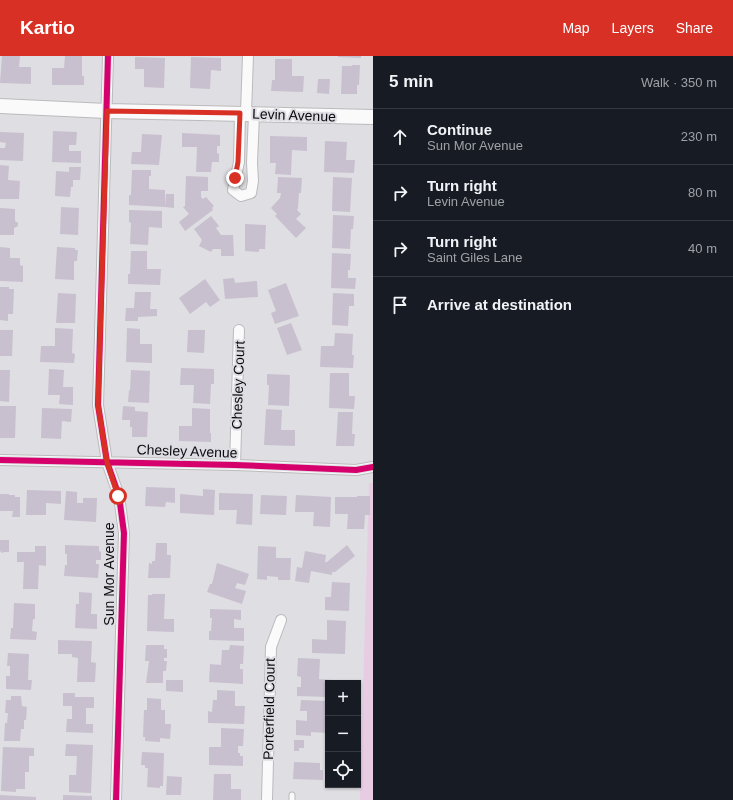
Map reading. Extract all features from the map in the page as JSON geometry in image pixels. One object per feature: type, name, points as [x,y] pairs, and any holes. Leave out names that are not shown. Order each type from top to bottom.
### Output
[{"type":"street","name":"Sun Mor Avenue","points":[[108,56],[98,405],[107,462],[118,496],[124,533],[116,800]]},
{"type":"street","points":[[247,113],[233,190],[241,196],[251,193],[253,181],[247,113],[248,56]]},
{"type":"street","name":"Levin Avenue","points":[[0,106],[107,111],[373,117]]},
{"type":"street","points":[[238,162],[252,163]]},
{"type":"street","name":"Chesley Court","points":[[235,465],[240,330]]},
{"type":"street","name":"Chesley Avenue","points":[[0,460],[235,465],[356,470],[373,467]]},
{"type":"street","name":"Porterfield Court","points":[[267,800],[271,647],[281,620]]},
{"type":"shaded area","points":[[369,483],[373,483],[373,800],[360,800]]},
{"type":"building","points":[[2,56],[20,56],[19,67],[31,67],[31,84],[0,83]]},
{"type":"building","points":[[65,56],[82,56],[82,76],[84,76],[84,85],[52,85],[52,68],[64,68]]},
{"type":"building","points":[[361,56],[361,58],[338,57]]},
{"type":"building","points":[[135,57],[165,58],[164,88],[144,87],[144,69],[135,69]]},
{"type":"building","points":[[191,57],[221,58],[221,71],[211,70],[210,89],[190,88]]},
{"type":"building","points":[[275,59],[292,59],[292,76],[304,76],[303,92],[271,91],[272,80],[275,80]]},
{"type":"building","points":[[360,65],[357,94],[341,94],[342,66]]},
{"type":"building","points":[[318,79],[330,79],[329,94],[317,93]]},
{"type":"building","points":[[53,131],[77,132],[76,145],[69,145],[69,151],[81,151],[81,163],[52,162]]},
{"type":"building","points":[[0,132],[24,133],[23,161],[0,160],[0,148],[5,148],[6,143],[0,142]]},
{"type":"building","points":[[182,133],[220,135],[220,146],[217,146],[219,162],[212,162],[211,172],[196,172],[197,147],[182,147]]},
{"type":"building","points":[[142,134],[162,135],[159,165],[131,164],[132,152],[141,152]]},
{"type":"building","points":[[270,136],[307,137],[307,151],[292,150],[291,175],[275,174],[276,163],[270,163]]},
{"type":"building","points":[[325,141],[347,142],[346,160],[355,160],[354,173],[324,172]]},
{"type":"building","points":[[0,165],[9,166],[8,180],[20,181],[19,199],[0,199]]},
{"type":"building","points":[[69,167],[81,167],[80,180],[73,180],[73,187],[71,187],[70,197],[55,196],[56,171],[69,172]]},
{"type":"building","points":[[132,170],[151,170],[151,176],[149,176],[149,189],[165,190],[165,207],[129,205]]},
{"type":"building","points":[[186,176],[208,177],[208,191],[201,191],[201,197],[203,199],[206,197],[214,206],[212,208],[213,210],[185,231],[179,222],[189,214],[183,207],[185,206]]},
{"type":"building","points":[[278,177],[302,178],[301,193],[299,193],[297,210],[301,214],[296,219],[306,228],[296,238],[275,216],[277,214],[271,208],[280,198],[281,193],[277,193]]},
{"type":"building","points":[[333,177],[352,178],[350,212],[332,211]]},
{"type":"building","points":[[166,194],[174,194],[174,208],[165,207]]},
{"type":"building","points":[[61,207],[79,208],[78,235],[60,234]]},
{"type":"building","points":[[0,208],[15,209],[15,221],[18,223],[18,226],[14,228],[14,235],[0,235]]},
{"type":"building","points":[[129,210],[162,211],[162,228],[149,227],[148,245],[130,244],[131,223],[129,222]]},
{"type":"building","points":[[333,215],[354,216],[353,229],[351,229],[350,249],[332,248]]},
{"type":"building","points":[[211,216],[219,226],[216,228],[221,235],[233,235],[234,256],[221,256],[221,249],[213,249],[211,252],[199,246],[202,240],[194,229]]},
{"type":"building","points":[[245,224],[266,225],[265,249],[259,249],[259,252],[245,251]]},
{"type":"building","points":[[0,247],[10,248],[10,258],[20,258],[20,265],[23,266],[23,282],[0,281]]},
{"type":"building","points":[[57,247],[75,248],[75,250],[78,250],[77,261],[74,261],[74,280],[55,279]]},
{"type":"building","points":[[131,251],[147,251],[147,269],[161,269],[160,285],[128,284]]},
{"type":"building","points":[[332,253],[351,254],[348,278],[356,278],[355,289],[331,288]]},
{"type":"building","points":[[234,278],[235,283],[257,281],[258,297],[225,299],[223,279]]},
{"type":"building","points":[[205,279],[220,300],[210,307],[206,302],[190,314],[179,298]]},
{"type":"building","points":[[286,283],[299,316],[275,324],[271,313],[276,311],[268,290]]},
{"type":"building","points":[[0,287],[9,287],[9,289],[14,289],[13,314],[8,314],[8,321],[0,320]]},
{"type":"building","points":[[135,292],[151,292],[150,309],[157,309],[157,316],[138,317],[138,321],[125,321],[126,308],[134,308]]},
{"type":"building","points":[[58,293],[76,294],[75,323],[56,323]]},
{"type":"building","points":[[333,293],[354,294],[354,306],[349,306],[348,326],[332,325]]},
{"type":"building","points":[[291,323],[302,350],[287,355],[277,328]]},
{"type":"building","points":[[55,328],[73,329],[72,353],[75,354],[74,363],[40,362],[41,346],[55,346]]},
{"type":"building","points":[[127,328],[140,329],[140,344],[152,344],[152,363],[126,362]]},
{"type":"building","points":[[0,330],[13,330],[12,356],[0,356]]},
{"type":"building","points":[[188,330],[205,330],[204,353],[187,352]]},
{"type":"building","points":[[335,333],[353,334],[353,368],[320,367],[321,346],[334,346]]},
{"type":"building","points":[[181,368],[214,369],[214,384],[211,384],[210,404],[193,403],[194,385],[180,385]]},
{"type":"building","points":[[49,369],[64,370],[63,387],[73,387],[73,405],[59,404],[60,395],[48,395]]},
{"type":"building","points":[[0,370],[10,370],[9,402],[0,401]]},
{"type":"building","points":[[131,370],[150,371],[149,403],[128,402]]},
{"type":"building","points":[[330,373],[349,373],[349,396],[355,396],[354,409],[329,408]]},
{"type":"building","points":[[267,374],[290,375],[289,406],[268,405],[269,385],[267,385]]},
{"type":"building","points":[[0,406],[16,406],[15,438],[0,438]]},
{"type":"building","points":[[123,406],[135,407],[135,411],[148,412],[147,437],[132,437],[130,420],[122,420]]},
{"type":"building","points":[[42,408],[72,409],[71,422],[62,421],[61,439],[41,438]]},
{"type":"building","points":[[192,408],[210,409],[211,442],[179,441],[179,426],[192,426]]},
{"type":"building","points":[[266,409],[282,410],[281,430],[295,430],[295,446],[264,445]]},
{"type":"building","points":[[338,412],[353,412],[352,434],[355,434],[354,446],[336,446]]},
{"type":"building","points":[[146,487],[175,488],[175,503],[166,502],[165,507],[145,506]]},
{"type":"building","points":[[203,489],[215,490],[214,515],[180,513],[180,494],[203,496]]},
{"type":"building","points":[[27,490],[61,491],[61,504],[46,503],[46,515],[26,515]]},
{"type":"building","points":[[66,491],[77,492],[77,503],[83,503],[83,498],[97,498],[96,522],[64,520]]},
{"type":"building","points":[[219,493],[253,494],[252,525],[236,524],[237,510],[219,510]]},
{"type":"building","points":[[0,494],[9,494],[15,495],[15,497],[20,497],[20,517],[12,517],[13,511],[0,511]]},
{"type":"building","points":[[261,495],[287,496],[286,515],[260,514]]},
{"type":"building","points":[[296,495],[331,497],[330,527],[313,526],[314,512],[295,512]]},
{"type":"building","points":[[370,496],[370,515],[365,515],[364,529],[347,529],[348,514],[335,514],[335,497]]},
{"type":"building","points":[[0,540],[9,540],[9,552],[2,553],[0,551]]},
{"type":"building","points":[[156,543],[167,543],[167,555],[171,555],[170,578],[148,578],[149,563],[152,564],[152,561],[155,561]]},
{"type":"building","points":[[65,545],[99,546],[101,560],[96,560],[96,564],[99,564],[98,578],[64,576],[65,565],[67,565]]},
{"type":"building","points":[[347,545],[355,556],[335,572],[332,572],[332,575],[311,571],[309,583],[295,581],[297,567],[302,568],[305,551],[326,555],[325,562],[327,562]]},
{"type":"building","points":[[35,546],[46,546],[46,566],[39,565],[38,589],[23,589],[24,562],[17,562],[17,552],[35,552]]},
{"type":"building","points":[[258,546],[276,547],[276,558],[291,558],[290,580],[278,580],[278,577],[267,576],[267,580],[257,579]]},
{"type":"building","points":[[217,563],[249,574],[245,585],[237,583],[235,588],[246,591],[242,604],[207,592],[210,584],[212,584]]},
{"type":"building","points":[[332,582],[350,583],[349,611],[325,610],[325,597],[331,597]]},
{"type":"building","points":[[79,592],[92,593],[91,614],[97,614],[97,629],[75,628],[76,604],[79,604]]},
{"type":"building","points":[[165,594],[164,619],[174,619],[174,632],[147,631],[148,595]]},
{"type":"building","points":[[14,603],[35,604],[35,619],[33,619],[32,631],[37,632],[36,640],[10,639],[11,628],[13,628]]},
{"type":"building","points":[[210,609],[241,610],[241,620],[234,619],[234,628],[244,628],[244,641],[209,640],[209,631],[211,631],[212,618],[210,618]]},
{"type":"building","points":[[327,620],[346,621],[345,654],[312,653],[312,639],[327,640]]},
{"type":"building","points":[[58,640],[92,641],[91,662],[96,663],[95,682],[77,682],[78,658],[72,657],[72,654],[58,654]]},
{"type":"building","points":[[146,645],[164,645],[164,649],[167,649],[167,658],[164,658],[164,661],[167,661],[166,671],[163,671],[163,683],[146,683],[149,661],[145,661]]},
{"type":"building","points":[[230,645],[244,646],[243,664],[240,664],[240,669],[243,669],[243,684],[209,682],[210,664],[221,665],[222,650],[229,650]]},
{"type":"building","points":[[8,653],[29,654],[28,680],[32,680],[31,690],[6,689],[6,676],[10,676],[10,666],[7,666]]},
{"type":"building","points":[[298,658],[320,659],[319,679],[331,680],[325,680],[325,697],[297,696],[297,687],[301,687],[301,677],[297,676]]},
{"type":"building","points":[[166,680],[183,680],[183,692],[166,691]]},
{"type":"building","points":[[217,690],[235,691],[235,706],[245,706],[244,724],[208,723],[208,711],[212,712],[213,700],[217,700]]},
{"type":"building","points":[[63,693],[75,693],[75,697],[94,697],[94,708],[86,708],[86,724],[93,724],[93,733],[66,732],[67,719],[72,719],[72,706],[63,706]]},
{"type":"building","points":[[11,696],[21,696],[22,706],[27,707],[26,720],[24,720],[24,729],[21,729],[20,741],[4,741],[5,723],[7,723],[8,713],[5,713],[6,700],[11,700]]},
{"type":"building","points":[[147,698],[161,699],[161,710],[165,710],[165,724],[171,724],[170,739],[160,738],[160,742],[145,741],[145,737],[143,737],[144,710],[147,710]]},
{"type":"building","points":[[301,700],[325,701],[325,733],[311,732],[311,736],[296,735],[296,720],[307,721],[307,711],[300,711]]},
{"type":"building","points":[[221,728],[244,729],[243,746],[238,746],[238,753],[240,753],[240,756],[243,756],[243,766],[209,765],[209,747],[221,747]]},
{"type":"building","points":[[294,740],[304,740],[304,748],[299,748],[299,751],[294,751]]},
{"type":"building","points":[[66,744],[93,745],[91,793],[69,792],[69,775],[76,775],[77,756],[65,756]]},
{"type":"building","points":[[3,747],[34,748],[34,756],[29,756],[29,772],[25,772],[25,789],[16,789],[16,792],[1,791]]},
{"type":"building","points":[[142,752],[164,753],[163,786],[160,786],[160,788],[147,787],[148,768],[145,768],[145,765],[141,765]]},
{"type":"building","points":[[294,762],[320,763],[320,770],[323,770],[323,780],[293,779]]},
{"type":"building","points":[[214,774],[231,774],[231,789],[241,789],[241,800],[213,800]]},
{"type":"building","points":[[167,776],[182,777],[181,795],[166,795]]},
{"type":"building","points":[[0,795],[36,797],[36,800],[0,800]]},
{"type":"building","points":[[63,795],[92,796],[92,800],[63,800]]},
{"type":"cycle path","points":[[108,56],[98,405],[107,462],[119,496],[124,533],[116,800]]},
{"type":"cycle path","points":[[0,460],[235,465],[356,470],[373,467]]},
{"type":"route","points":[[118,496],[107,462],[98,405],[107,111],[240,113],[238,162],[235,178]]}]
